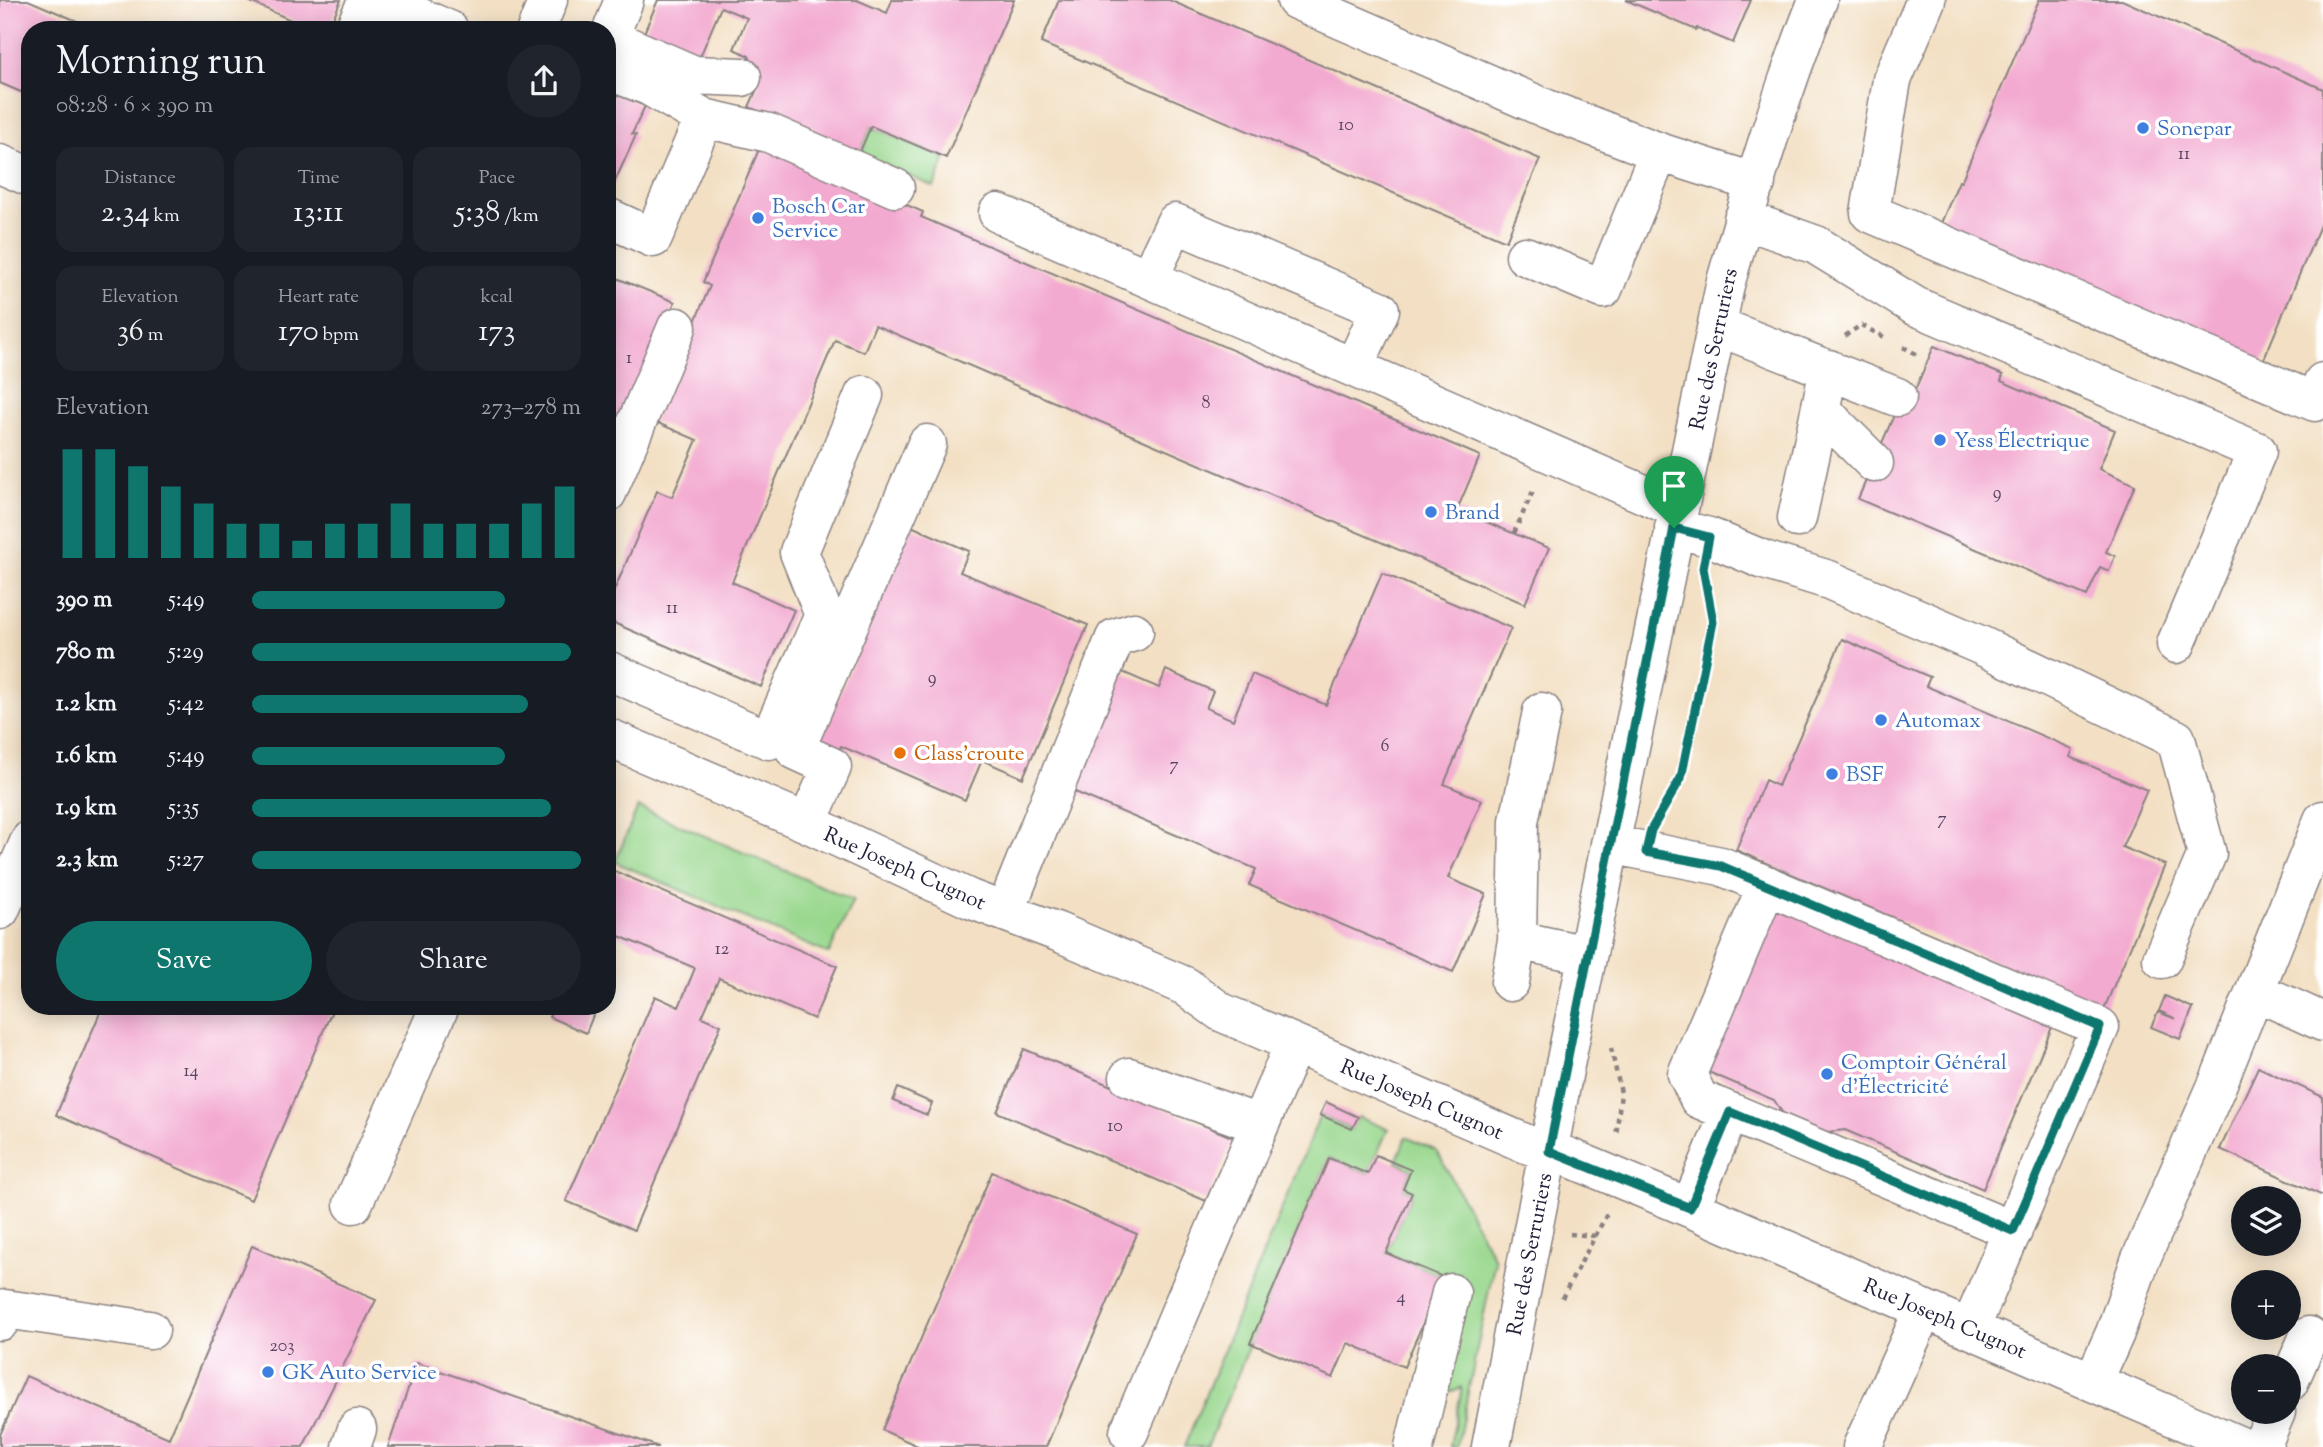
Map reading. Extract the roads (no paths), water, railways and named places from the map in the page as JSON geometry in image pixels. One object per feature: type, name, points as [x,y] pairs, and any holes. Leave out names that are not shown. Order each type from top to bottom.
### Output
[{"type":"street","points":[[540,21],[548,0]]},
{"type":"street","points":[[616,21],[624,0]]},
{"type":"street","points":[[1296,0],[1547,109],[1659,152],[1756,183]]},
{"type":"street","name":"Rue des Serruriers","points":[[1492,1447],[1587,955],[1628,848],[1687,525],[1717,326],[1744,219],[1818,0]]},
{"type":"street","points":[[1926,0],[1892,80],[1870,213],[2315,402],[2323,383]]},
{"type":"street","points":[[358,21],[363,8],[382,1],[428,21]]},
{"type":"street","points":[[616,41],[694,75],[742,77]]},
{"type":"street","points":[[616,73],[649,86],[704,118],[769,133],[895,188]]},
{"type":"street","points":[[616,221],[653,238],[704,118]]},
{"type":"street","points":[[1525,256],[1603,289],[1659,152]]},
{"type":"street","points":[[0,164],[21,173]]},
{"type":"street","points":[[998,213],[1550,453],[1687,525],[1764,560],[1829,580],[1980,645],[2176,739],[2207,854],[2162,959]]},
{"type":"street","points":[[1744,219],[1816,245],[1915,306],[2257,451],[2176,644]]},
{"type":"street","points":[[1149,278],[1175,223],[1380,310],[1354,367]]},
{"type":"street","points":[[1717,326],[1897,397]]},
{"type":"street","points":[[616,472],[677,327]]},
{"type":"street","points":[[1797,518],[1829,369]]},
{"type":"street","points":[[782,745],[824,615],[799,552],[864,395]]},
{"type":"street","points":[[1821,410],[1874,463]]},
{"type":"street","points":[[744,795],[782,745],[927,444]]},
{"type":"street","points":[[1005,912],[1115,638],[1134,632]]},
{"type":"street","points":[[616,674],[832,767],[807,823]]},
{"type":"street","points":[[1510,982],[1517,940],[1519,821],[1542,712]]},
{"type":"street","name":"Rue Joseph Cugnot","points":[[616,741],[807,823],[970,899],[1058,932],[1185,986],[1221,1012],[1294,1044],[1529,1145],[1690,1208],[2094,1382],[2204,1439],[2244,1447]]},
{"type":"street","points":[[2094,1382],[2115,1333],[2140,1261],[2218,1083],[2323,820]]},
{"type":"street","points":[[1628,848],[1721,866],[2100,1027],[1970,1329]]},
{"type":"street","points":[[0,911],[21,861]]},
{"type":"street","points":[[1767,885],[1686,1074],[1699,1098],[2013,1231]]},
{"type":"street","points":[[1517,940],[1587,955]]},
{"type":"street","points":[[2255,991],[2323,1022]]},
{"type":"street","points":[[353,1204],[436,1015]]},
{"type":"street","points":[[1129,1432],[1294,1044]]},
{"type":"street","points":[[1129,1077],[1258,1124]]},
{"type":"street","points":[[1690,1208],[1730,1112]]},
{"type":"street","points":[[1414,1447],[1451,1293]]},
{"type":"street","points":[[0,1321],[5,1309],[150,1330]]},
{"type":"street","points":[[1862,1447],[1924,1309]]},
{"type":"street","points":[[2301,1354],[2309,1336]]},
{"type":"street","points":[[2261,1447],[2271,1424]]},
{"type":"place","name":"Sonepar","points":[[2143,128]]},
{"type":"place","name":"Bosch Car Service","points":[[758,218]]},
{"type":"place","name":"Yess Électrique","points":[[1940,440]]},
{"type":"place","name":"Brand","points":[[1431,512]]},
{"type":"place","name":"Automax","points":[[1881,720]]},
{"type":"place","name":"Class'croute","points":[[900,753]]},
{"type":"place","name":"BSF","points":[[1832,774]]},
{"type":"place","name":"Comptoir Général d'Électricité","points":[[1827,1074]]},
{"type":"place","name":"GK Auto Service","points":[[268,1372]]}]
